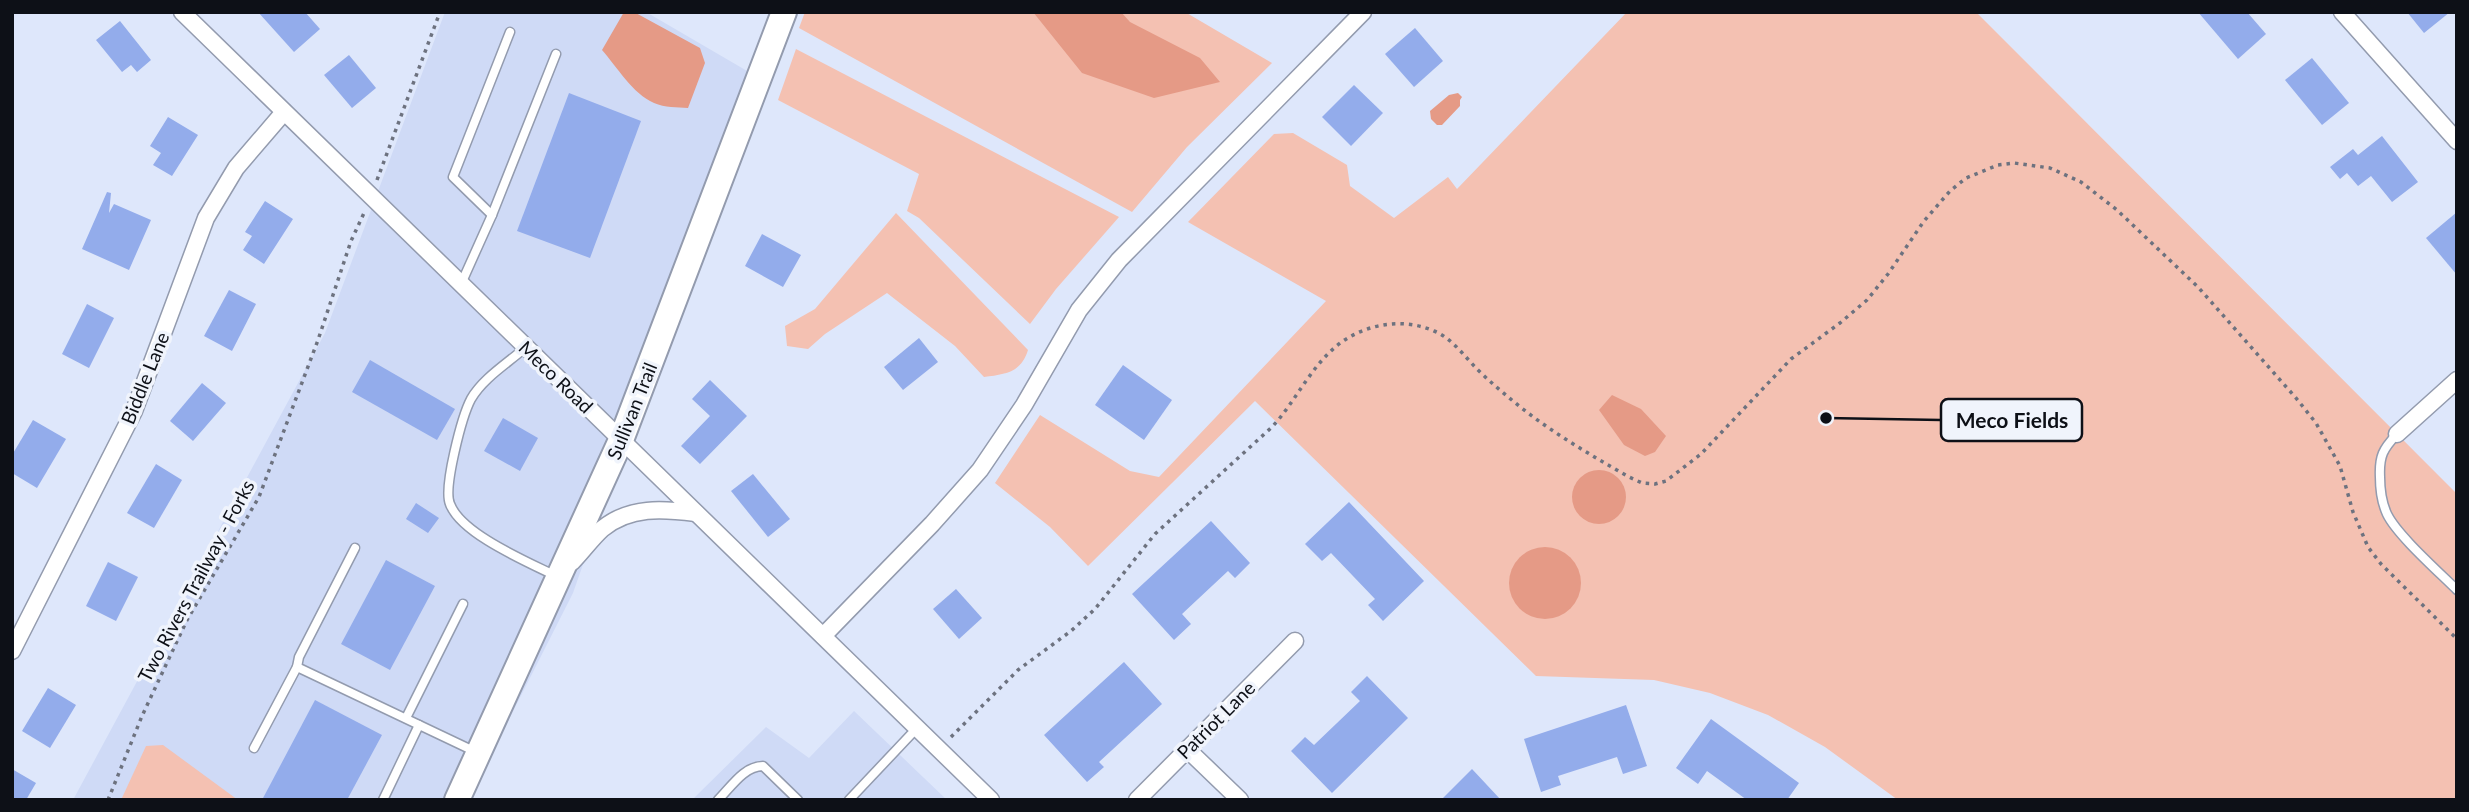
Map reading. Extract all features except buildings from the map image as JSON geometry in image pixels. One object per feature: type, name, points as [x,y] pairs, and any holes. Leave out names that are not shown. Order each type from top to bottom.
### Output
[{"type":"main road","name":"Sullivan Trail","points":[[457,800],[621,440],[784,12]]},
{"type":"street","name":"Meco Road","points":[[182,12],[991,800]]},
{"type":"street","points":[[823,636],[932,524],[979,470],[1024,405],[1079,310],[1119,260],[1363,12]]},
{"type":"street","points":[[2342,12],[2457,141]]},
{"type":"street","name":"Biddle Lane","points":[[12,651],[134,411],[206,218],[236,168],[285,112]]},
{"type":"street","points":[[2397,434],[2457,380]]},
{"type":"street","points":[[559,577],[602,529],[627,514],[658,509],[696,513]]},
{"type":"street","name":"Patriot Lane","points":[[1137,800],[1296,640]]},
{"type":"street","points":[[1187,749],[1240,800]]},
{"type":"lane","points":[[492,215],[453,177],[510,32]]},
{"type":"lane","points":[[461,284],[492,215],[556,54]]},
{"type":"lane","points":[[526,347],[490,376],[471,399],[447,481],[450,505],[465,524],[496,547],[559,577]]},
{"type":"lane","points":[[2397,434],[2383,449],[2380,470],[2381,492],[2387,514],[2396,527],[2457,590]]},
{"type":"lane","points":[[254,748],[355,548]]},
{"type":"lane","points":[[406,718],[463,604]]},
{"type":"lane","points":[[297,667],[478,753]]},
{"type":"lane","points":[[383,800],[419,725]]},
{"type":"lane","points":[[849,800],[917,728]]},
{"type":"lane","points":[[718,800],[754,766],[763,766],[798,800]]},
{"type":"path","points":[[379,176],[440,12]]},
{"type":"path","points":[[939,750],[1018,670],[1071,631],[1095,609],[1155,534],[1272,426],[1314,369],[1341,342],[1355,334],[1385,324],[1433,330],[1448,339],[1504,394],[1553,431],[1629,477],[1655,484],[1666,481],[1701,454],[1791,359],[1867,300],[1924,221],[1950,191],[1982,170],[2014,163],[2050,167],[2081,182],[2117,210],[2206,296],[2316,422],[2340,466],[2353,512],[2368,547],[2381,564],[2457,639]]},
{"type":"path","name":"Two Rivers Trailway - Forks","points":[[108,800],[142,716],[187,620],[259,497],[318,340],[351,241],[363,216]]},
{"type":"shaded area","points":[[445,12],[646,12],[754,75],[573,593],[468,800],[73,800],[325,333]]},
{"type":"shaded area","points":[[624,12],[634,12],[700,48],[705,63],[688,108],[662,106],[646,99],[632,87],[602,50]]},
{"type":"shaded area","points":[[805,12],[1185,12],[1272,63],[1187,147],[1132,212],[799,28]]},
{"type":"shaded area","points":[[1033,12],[1121,12],[1130,22],[1200,58],[1220,82],[1154,98],[1082,73]]},
{"type":"shaded area","points":[[1627,12],[1976,12],[2457,494],[2457,800],[1898,800],[1825,747],[1768,715],[1710,693],[1654,680],[1536,676],[1255,401],[1088,566],[1050,527],[995,483],[1040,415],[1130,471],[1159,477],[1326,301],[1188,222],[1274,134],[1293,133],[1347,165],[1350,186],[1394,218],[1448,177],[1457,189]]},
{"type":"shaded area","points":[[796,49],[1119,217],[1056,289],[1030,324],[919,218],[907,211],[919,174],[778,100]]},
{"type":"shaded area","points":[[1458,93],[1462,97],[1460,106],[1442,125],[1437,125],[1431,119],[1430,111],[1449,95]]},
{"type":"shaded area","points":[[896,213],[1028,350],[1017,368],[984,377],[955,346],[887,293],[825,334],[808,349],[787,346],[785,326],[815,309]]},
{"type":"shaded area","points":[[1612,395],[1641,409],[1666,436],[1655,452],[1645,456],[1624,445],[1599,410]]},
{"type":"shaded area","points":[[1599,470],[1618,478],[1626,497],[1618,516],[1599,524],[1580,516],[1572,497],[1580,478]]},
{"type":"shaded area","points":[[1545,547],[1565,553],[1575,563],[1581,583],[1575,603],[1565,613],[1545,619],[1525,613],[1515,603],[1509,583],[1515,563],[1525,553]]},
{"type":"shaded area","points":[[854,711],[947,800],[692,800],[766,727],[809,758]]},
{"type":"shaded area","points":[[163,745],[238,800],[121,800],[146,746]]},
{"type":"place","name":"Meco Fields","points":[[1826,418]]}]
